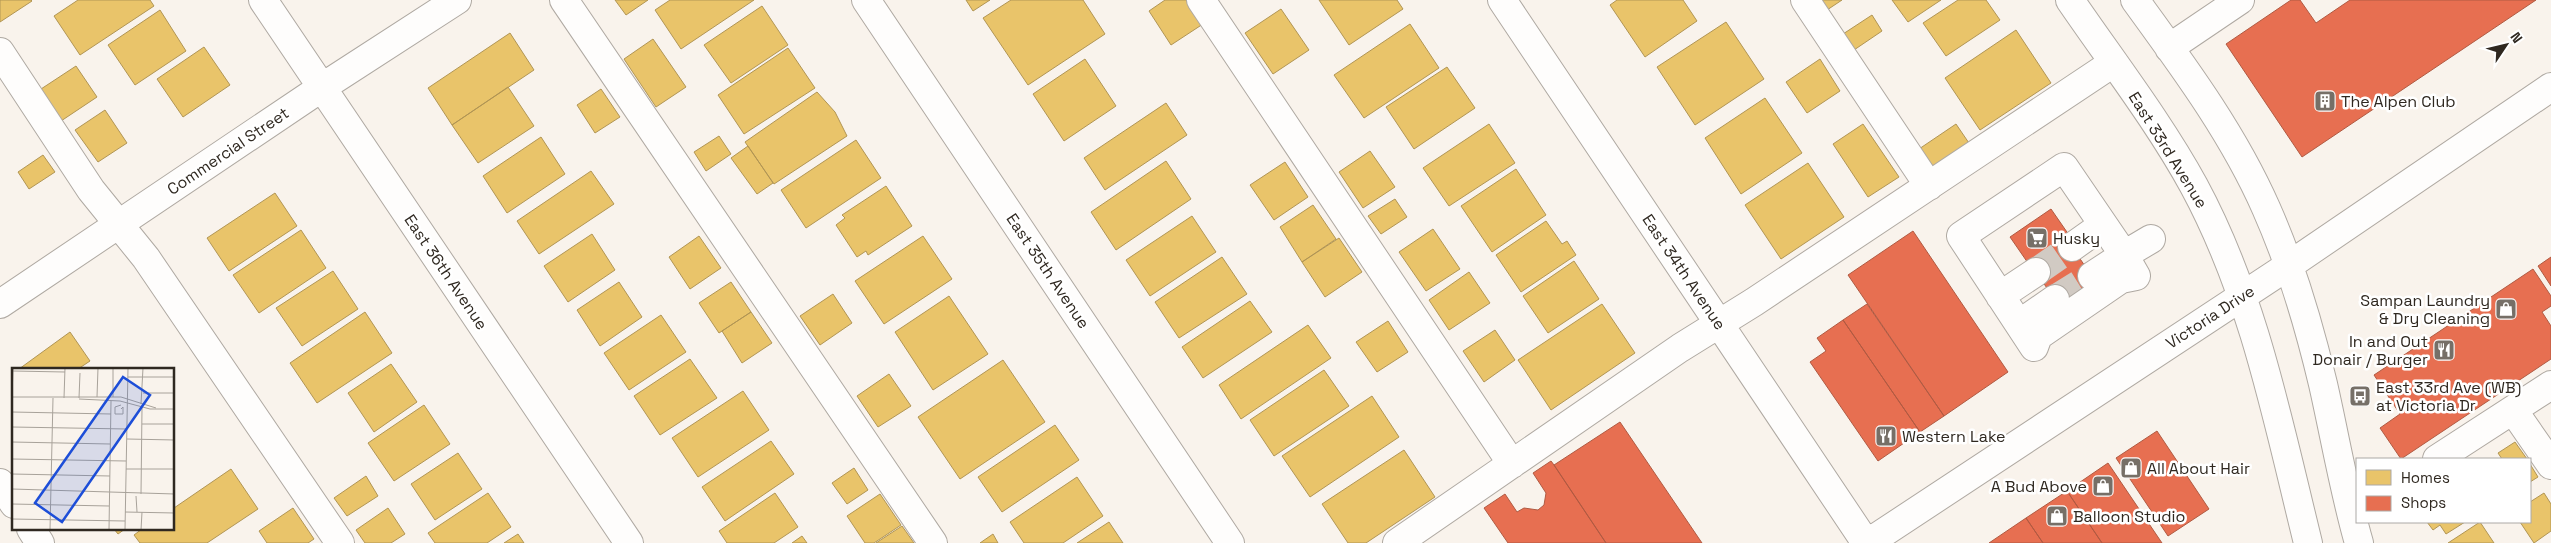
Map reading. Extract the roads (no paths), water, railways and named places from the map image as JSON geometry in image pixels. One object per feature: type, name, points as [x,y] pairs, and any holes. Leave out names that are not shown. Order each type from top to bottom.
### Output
[{"type":"street","name":"East 36th Avenue","points":[[264,0],[321,88],[629,543]]},
{"type":"street","name":"Commercial Street","points":[[0,304],[321,88],[457,0]]},
{"type":"street","points":[[564,0],[933,543]]},
{"type":"street","name":"East 35th Avenue","points":[[866,0],[1230,543]]},
{"type":"street","points":[[1201,0],[1512,464]]},
{"type":"street","name":"East 34th Avenue","points":[[1502,0],[1867,543]]},
{"type":"street","points":[[1805,0],[1929,186]]},
{"type":"street","name":"East 33rd Avenue","points":[[2070,0],[2194,185],[2243,295],[2261,355],[2308,543]]},
{"type":"street","points":[[2135,0],[2218,119],[2244,163],[2266,208],[2308,324],[2352,500],[2359,543]]},
{"type":"street","points":[[2169,48],[2240,0]]},
{"type":"street","points":[[0,52],[91,190],[146,258],[340,543]]},
{"type":"street","points":[[1397,543],[1719,324],[2113,63]]},
{"type":"street","name":"Victoria Drive","points":[[1867,543],[2288,266],[2551,87]]},
{"type":"street","points":[[2064,167],[2124,255],[2136,276],[2121,279],[2038,336],[2034,347],[1961,236],[2064,167]]},
{"type":"street","points":[[2072,246],[2103,225]]},
{"type":"street","points":[[2092,276],[2152,238]]},
{"type":"street","points":[[2000,296],[2036,272]]},
{"type":"street","points":[[2018,324],[2055,299]]},
{"type":"street","points":[[2439,458],[2551,386]]},
{"type":"street","points":[[2513,410],[2551,465]]},
{"type":"street","points":[[0,484],[12,501]]},
{"type":"street","points":[[32,530],[40,543]]},
{"type":"tunnel","points":[[2036,272],[2072,247]]},
{"type":"tunnel","points":[[2055,299],[2092,276]]},
{"type":"place","name":"The Alpen Club","points":[[2325,101]]},
{"type":"place","name":"Husky","points":[[2037,238]]},
{"type":"place","name":"Sampan Laundry & Dry Cleaning","points":[[2506,309]]},
{"type":"place","name":"In and Out Donair / Burger","points":[[2444,350]]},
{"type":"place","name":"East 33rd Ave (WB) at Victoria Dr","points":[[2360,396]]},
{"type":"place","name":"Western Lake","points":[[1886,436]]},
{"type":"place","name":"All About Hair","points":[[2131,468]]},
{"type":"place","name":"A Bud Above","points":[[2103,486]]},
{"type":"place","name":"Balloon Studio","points":[[2057,516]]}]
